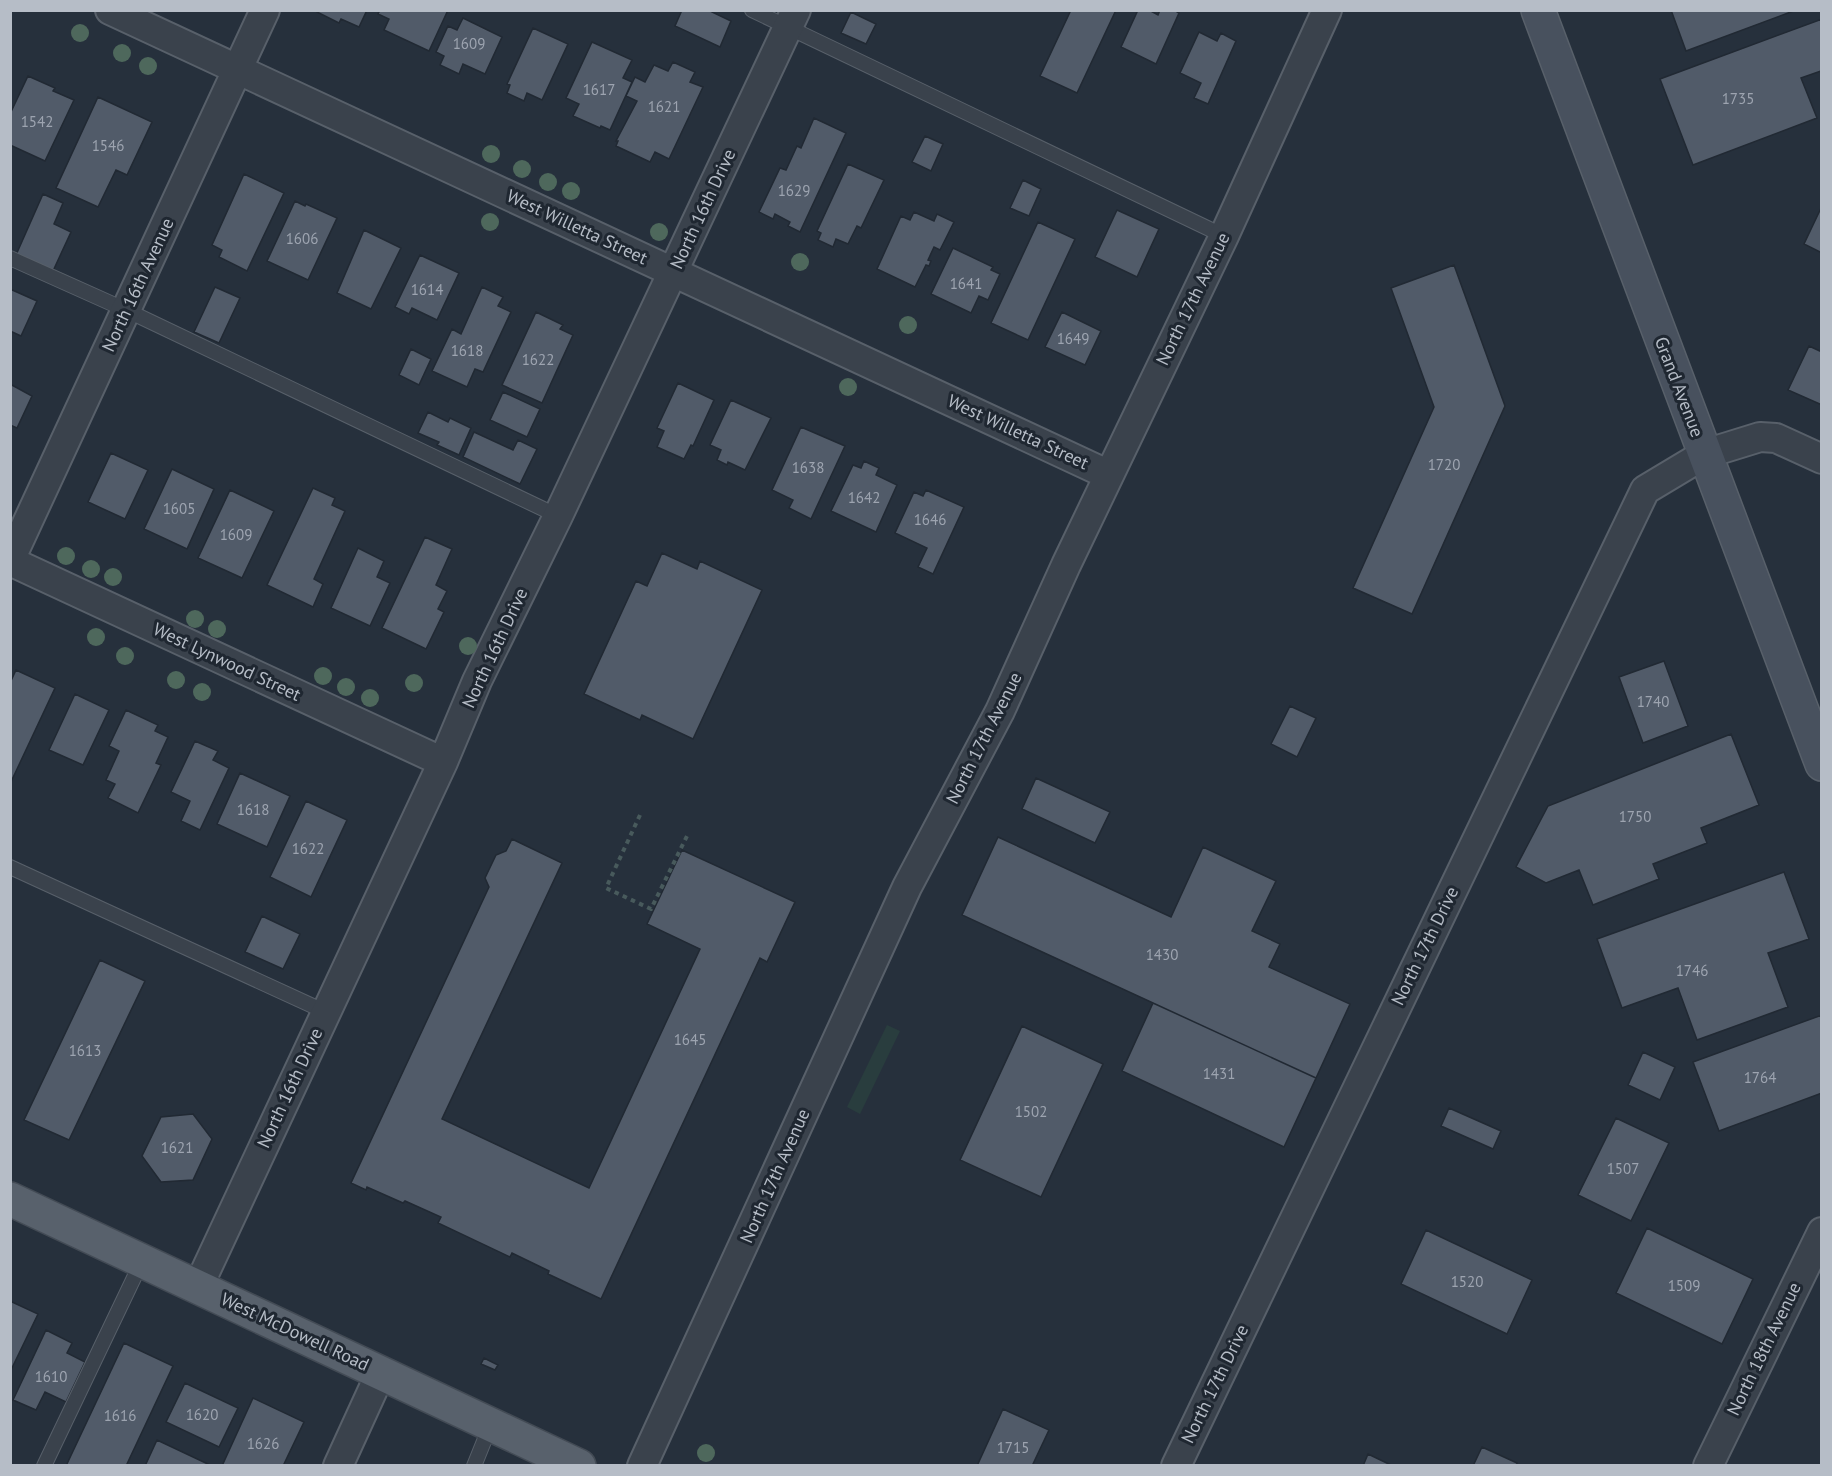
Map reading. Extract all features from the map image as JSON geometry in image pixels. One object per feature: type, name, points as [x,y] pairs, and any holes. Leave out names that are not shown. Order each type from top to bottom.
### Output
[{"type":"main road","name":"Grand Avenue","points":[[1538,10],[1821,764]]},
{"type":"main road","name":"West McDowell Road","points":[[10,1199],[570,1463]]},
{"type":"street","name":"West Willetta Street","points":[[110,10],[1109,475]]},
{"type":"street","name":"North 16th Avenue","points":[[10,561],[265,10]]},
{"type":"street","name":"North 17th Avenue","points":[[642,1466],[907,887],[1000,711],[1109,475],[1224,236],[1327,10]]},
{"type":"street","name":"North 16th Drive","points":[[198,1287],[443,762],[477,681],[558,516],[792,19]]},
{"type":"street","name":"North 17th Drive","points":[[1176,1466],[1645,490],[1705,454],[1760,438],[1776,438],[1821,459]]},
{"type":"street","name":"West Lynwood Street","points":[[10,561],[443,762]]},
{"type":"street","name":"North 18th Avenue","points":[[1708,1466],[1821,1232]]},
{"type":"street","points":[[338,1466],[381,1372]]},
{"type":"lane","points":[[752,10],[792,19],[1224,236]]},
{"type":"lane","points":[[10,258],[126,310],[558,516]]},
{"type":"lane","points":[[10,867],[326,1012]]},
{"type":"lane","points":[[44,1466],[142,1261]]},
{"type":"lane","points":[[474,1466],[491,1424]]},
{"type":"path","points":[[640,814],[606,888],[651,909],[687,836]]},
{"type":"green space","points":[[887,1025],[900,1031],[860,1114],[847,1107]]},
{"type":"building","points":[[317,10],[367,10],[359,27],[341,19],[339,23]]},
{"type":"building","points":[[380,10],[448,10],[429,51],[384,30],[389,19],[378,14]]},
{"type":"building","points":[[682,10],[708,10],[731,21],[720,47],[675,26]]},
{"type":"building","points":[[1071,10],[1116,10],[1077,93],[1040,76]]},
{"type":"building","points":[[1138,10],[1149,10],[1158,15],[1160,10],[1174,10],[1179,13],[1156,64],[1121,47]]},
{"type":"building","points":[[1671,10],[1796,10],[1686,51]]},
{"type":"building","points":[[851,12],[876,24],[866,44],[841,33]]},
{"type":"building","points":[[463,18],[502,37],[485,74],[463,64],[459,74],[440,65],[444,56],[436,52],[448,26],[457,30]]},
{"type":"building","points":[[1822,19],[1821,71],[1801,78],[1817,118],[1693,165],[1660,79]]},
{"type":"building","points":[[533,28],[568,44],[542,100],[527,93],[524,101],[507,93],[510,85],[507,84]]},
{"type":"building","points":[[1199,32],[1217,41],[1221,33],[1236,41],[1208,104],[1194,98],[1201,83],[1180,73]]},
{"type":"building","points":[[592,42],[632,60],[623,78],[632,82],[610,130],[573,116],[579,104],[566,98]]},
{"type":"building","points":[[673,62],[695,72],[690,82],[703,87],[669,159],[655,152],[650,162],[616,146],[618,141],[616,141],[637,101],[626,96],[635,77],[645,82],[654,65],[668,71]]},
{"type":"building","points":[[28,76],[55,88],[53,91],[74,100],[45,161],[10,145],[10,114]]},
{"type":"building","points":[[98,97],[152,122],[127,175],[116,170],[98,207],[56,188]]},
{"type":"building","points":[[814,118],[846,133],[800,232],[788,226],[790,222],[775,214],[773,219],[759,212],[780,168],[786,170],[797,146],[801,148]]},
{"type":"building","points":[[925,136],[943,144],[931,171],[912,162]]},
{"type":"building","points":[[848,164],[884,180],[861,228],[857,226],[848,244],[836,239],[833,247],[818,240],[821,233],[817,231]]},
{"type":"building","points":[[244,174],[284,193],[247,271],[219,257],[222,250],[212,245]]},
{"type":"building","points":[[1023,180],[1041,189],[1029,216],[1010,208]]},
{"type":"building","points":[[43,194],[63,203],[54,224],[71,232],[53,271],[16,255]]},
{"type":"building","points":[[295,201],[337,218],[308,280],[267,261]]},
{"type":"building","points":[[1822,206],[1822,253],[1804,244]]},
{"type":"building","points":[[1117,210],[1159,229],[1137,277],[1095,257]]},
{"type":"building","points":[[914,212],[934,221],[937,214],[954,222],[940,250],[934,247],[928,260],[931,261],[929,266],[926,265],[915,287],[877,269],[901,216],[910,220]]},
{"type":"building","points":[[1038,222],[1075,239],[1028,340],[991,323]]},
{"type":"building","points":[[364,230],[401,248],[371,309],[337,293]]},
{"type":"building","points":[[953,248],[993,267],[991,270],[1000,274],[988,300],[979,296],[971,313],[931,294]]},
{"type":"building","points":[[420,255],[459,273],[437,320],[412,308],[409,314],[395,307]]},
{"type":"building","points":[[1454,265],[1505,406],[1412,614],[1353,588],[1434,407],[1391,288]]},
{"type":"building","points":[[215,287],[240,298],[219,343],[194,332]]},
{"type":"building","points":[[482,287],[503,297],[498,306],[511,312],[483,372],[475,369],[467,387],[432,371],[452,329],[461,334]]},
{"type":"building","points":[[10,289],[37,301],[21,336],[10,331]]},
{"type":"building","points":[[536,312],[563,325],[560,329],[573,335],[542,403],[502,385]]},
{"type":"building","points":[[1062,312],[1101,331],[1085,365],[1045,347]]},
{"type":"building","points":[[1809,346],[1822,352],[1822,405],[1788,390]]},
{"type":"building","points":[[411,349],[431,359],[419,385],[399,375]]},
{"type":"building","points":[[678,383],[714,400],[693,446],[691,445],[684,459],[657,447],[664,431],[657,428]]},
{"type":"building","points":[[10,384],[32,396],[17,428],[10,425]]},
{"type":"building","points":[[503,392],[540,409],[527,437],[490,420]]},
{"type":"building","points":[[731,400],[771,418],[745,470],[728,462],[727,465],[717,460],[721,450],[710,445]]},
{"type":"building","points":[[428,412],[448,422],[450,418],[471,428],[459,455],[437,445],[439,442],[418,433]]},
{"type":"building","points":[[801,427],[845,446],[811,519],[789,508],[793,500],[772,490]]},
{"type":"building","points":[[474,432],[513,450],[518,440],[537,449],[520,484],[463,457]]},
{"type":"building","points":[[111,453],[148,470],[125,519],[88,502]]},
{"type":"building","points":[[864,461],[879,468],[876,475],[897,485],[876,532],[831,511],[853,465],[861,468]]},
{"type":"building","points":[[172,469],[214,489],[187,549],[144,529]]},
{"type":"building","points":[[313,488],[335,498],[332,505],[345,511],[314,579],[323,584],[313,607],[267,585]]},
{"type":"building","points":[[230,490],[274,511],[242,578],[198,558]]},
{"type":"building","points":[[926,490],[964,507],[933,574],[918,567],[927,548],[895,533],[914,492],[923,496]]},
{"type":"building","points":[[425,537],[452,549],[436,585],[447,591],[438,609],[444,612],[426,649],[382,628]]},
{"type":"building","points":[[358,548],[384,561],[377,577],[390,583],[370,626],[331,608]]},
{"type":"building","points":[[662,553],[697,569],[700,561],[762,590],[693,739],[642,715],[640,720],[584,694],[636,581],[647,586]]},
{"type":"building","points":[[1664,661],[1688,726],[1643,743],[1619,677]]},
{"type":"building","points":[[16,670],[55,688],[10,784],[10,683]]},
{"type":"building","points":[[75,694],[109,710],[83,765],[49,750]]},
{"type":"building","points":[[1290,706],[1316,718],[1297,757],[1271,744]]},
{"type":"building","points":[[126,710],[158,725],[155,731],[168,737],[156,763],[161,765],[138,813],[108,798],[115,784],[106,780],[119,751],[109,746]]},
{"type":"building","points":[[1731,734],[1759,805],[1701,828],[1707,843],[1653,864],[1659,879],[1593,905],[1579,870],[1546,883],[1516,867],[1548,806]]},
{"type":"building","points":[[195,741],[218,751],[213,760],[229,768],[200,830],[181,821],[190,801],[171,792]]},
{"type":"building","points":[[240,773],[290,796],[267,847],[217,824]]},
{"type":"building","points":[[1036,778],[1110,812],[1095,843],[1022,809]]},
{"type":"building","points":[[306,801],[347,820],[311,897],[270,877]]},
{"type":"building","points":[[998,837],[1171,917],[1203,847],[1276,881],[1252,931],[1280,944],[1269,967],[1350,1004],[1316,1078],[962,915]]},
{"type":"building","points":[[512,839],[562,863],[442,1119],[589,1188],[700,949],[647,924],[682,850],[795,902],[767,962],[760,958],[601,1299],[548,1274],[549,1271],[512,1253],[510,1257],[438,1223],[441,1217],[405,1201],[403,1203],[367,1187],[366,1190],[351,1183],[489,887],[485,878],[496,855],[506,851]]},
{"type":"building","points":[[1784,872],[1809,939],[1768,953],[1788,1007],[1697,1040],[1678,988],[1622,1008],[1597,939]]},
{"type":"building","points":[[262,916],[300,934],[283,969],[245,952]]},
{"type":"building","points":[[100,960],[145,981],[69,1140],[24,1120]]},
{"type":"building","points":[[1153,1003],[1316,1078],[1284,1147],[1122,1071]]},
{"type":"building","points":[[1822,1015],[1822,1093],[1719,1131],[1693,1062]]},
{"type":"building","points":[[1022,1026],[1103,1064],[1041,1197],[960,1160]]},
{"type":"building","points":[[1643,1052],[1675,1067],[1660,1100],[1628,1085]]},
{"type":"building","points":[[1449,1108],[1501,1131],[1493,1149],[1441,1126]]},
{"type":"building","points":[[193,1114],[212,1139],[193,1180],[161,1182],[142,1156],[161,1117]]},
{"type":"building","points":[[1616,1118],[1669,1143],[1631,1221],[1578,1195]]},
{"type":"building","points":[[1647,1228],[1753,1279],[1722,1344],[1616,1293]]},
{"type":"building","points":[[1426,1230],[1532,1280],[1507,1334],[1401,1284]]},
{"type":"building","points":[[10,1301],[38,1314],[10,1372]]},
{"type":"building","points":[[46,1330],[72,1343],[67,1353],[85,1362],[66,1402],[45,1392],[36,1410],[13,1400]]},
{"type":"building","points":[[124,1343],[173,1366],[126,1466],[66,1466]]},
{"type":"building","points":[[484,1358],[498,1365],[495,1370],[481,1364]]},
{"type":"building","points":[[185,1383],[238,1408],[219,1447],[166,1422]]},
{"type":"building","points":[[253,1398],[304,1422],[283,1466],[222,1466]]},
{"type":"building","points":[[1003,1409],[1049,1430],[1032,1466],[977,1466]]},
{"type":"building","points":[[157,1440],[210,1465],[145,1466]]},
{"type":"building","points":[[1482,1447],[1517,1463],[1516,1466],[1473,1466]]},
{"type":"building","points":[[1368,1454],[1393,1466],[1363,1466]]}]
